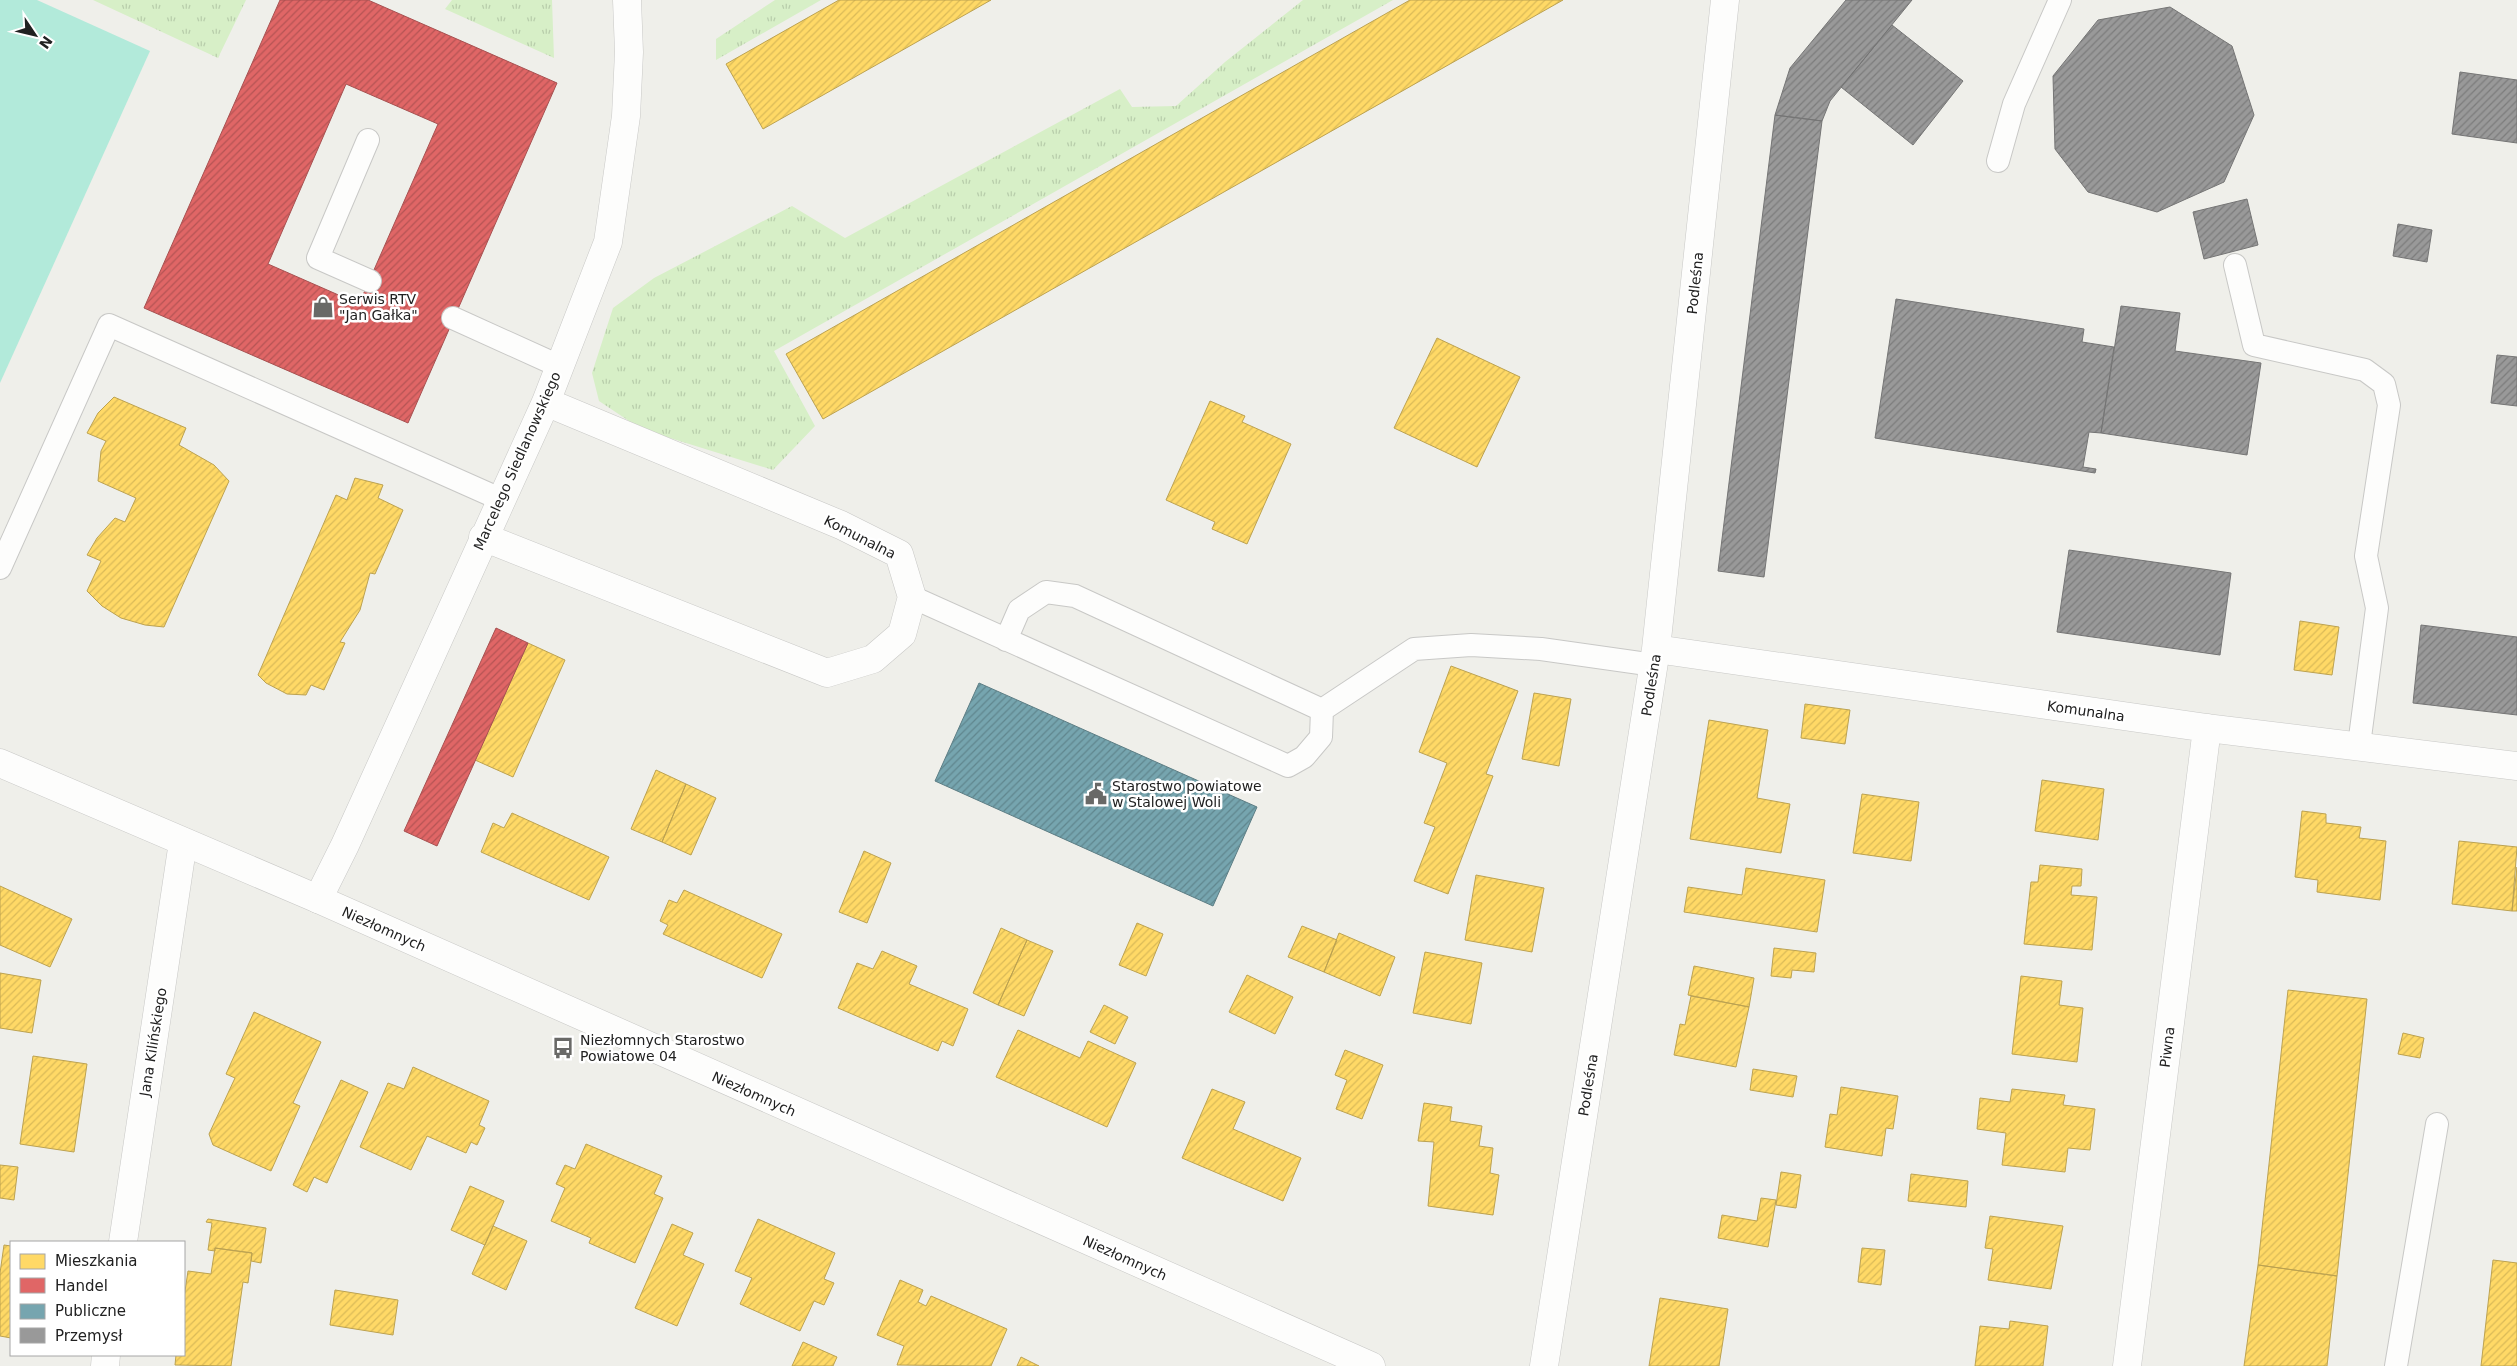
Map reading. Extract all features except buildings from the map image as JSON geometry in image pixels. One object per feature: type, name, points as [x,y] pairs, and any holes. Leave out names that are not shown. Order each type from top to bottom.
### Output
[{"type":"street","name":"Marcelego Siedlanowskiego","points":[[318,899],[345,845],[500,499],[546,402],[608,242],[626,116],[629,52],[627,0]]},
{"type":"street","name":"Podleśna","points":[[1544,1366],[1655,657],[1725,0]]},
{"type":"street","name":"Komunalna","points":[[546,402],[841,525],[899,554],[912,597]]},
{"type":"street","points":[[483,537],[827,673],[873,659],[902,634],[912,597]]},
{"type":"street","name":"Komunalna","points":[[1655,657],[2517,766]]},
{"type":"street","name":"Piwna","points":[[2127,1366],[2206,728]]},
{"type":"street","name":"Niezłomnych","points":[[0,763],[318,899],[1371,1366]]},
{"type":"street","name":"Jana Kilińskiego","points":[[123,1241],[183,842]]},
{"type":"lane","points":[[1998,161],[2014,104],[2060,0]]},
{"type":"lane","points":[[368,140],[318,258],[370,281]]},
{"type":"lane","points":[[2235,265],[2254,345],[2365,370],[2384,384],[2389,405],[2366,556],[2378,608],[2359,745]]},
{"type":"lane","points":[[453,318],[560,366]]},
{"type":"lane","points":[[0,568],[109,325],[500,499]]},
{"type":"lane","points":[[1006,640],[1019,610],[1046,592],[1075,596],[1322,710]]},
{"type":"lane","points":[[912,597],[1288,766],[1304,757],[1321,737],[1322,710]]},
{"type":"lane","points":[[1322,710],[1414,649],[1471,645],[1655,657]]},
{"type":"lane","points":[[2396,1366],[2437,1124]]},
{"type":"green space","points":[[0,0],[37,0],[150,51],[0,383]]},
{"type":"green space","points":[[93,0],[246,0],[218,58]]},
{"type":"green space","points":[[452,0],[552,0],[554,58],[445,9]]},
{"type":"green space","points":[[775,0],[821,0],[716,60],[716,39]]},
{"type":"green space","points":[[1303,0],[1393,0],[774,351],[815,426],[773,470],[641,429],[599,401],[592,373],[613,308],[654,278],[792,206],[845,238],[1120,89],[1132,107],[1176,106],[1225,62]]},
{"type":"place","name":"Serwis RTV \"Jan Gałka\"","points":[[323,307]]},
{"type":"place","name":"Starostwo powiatowe w Stalowej Woli","points":[[1096,794]]},
{"type":"place","name":"Niezłomnych Starostwo Powiatowe 04","points":[[563,1048]]}]
